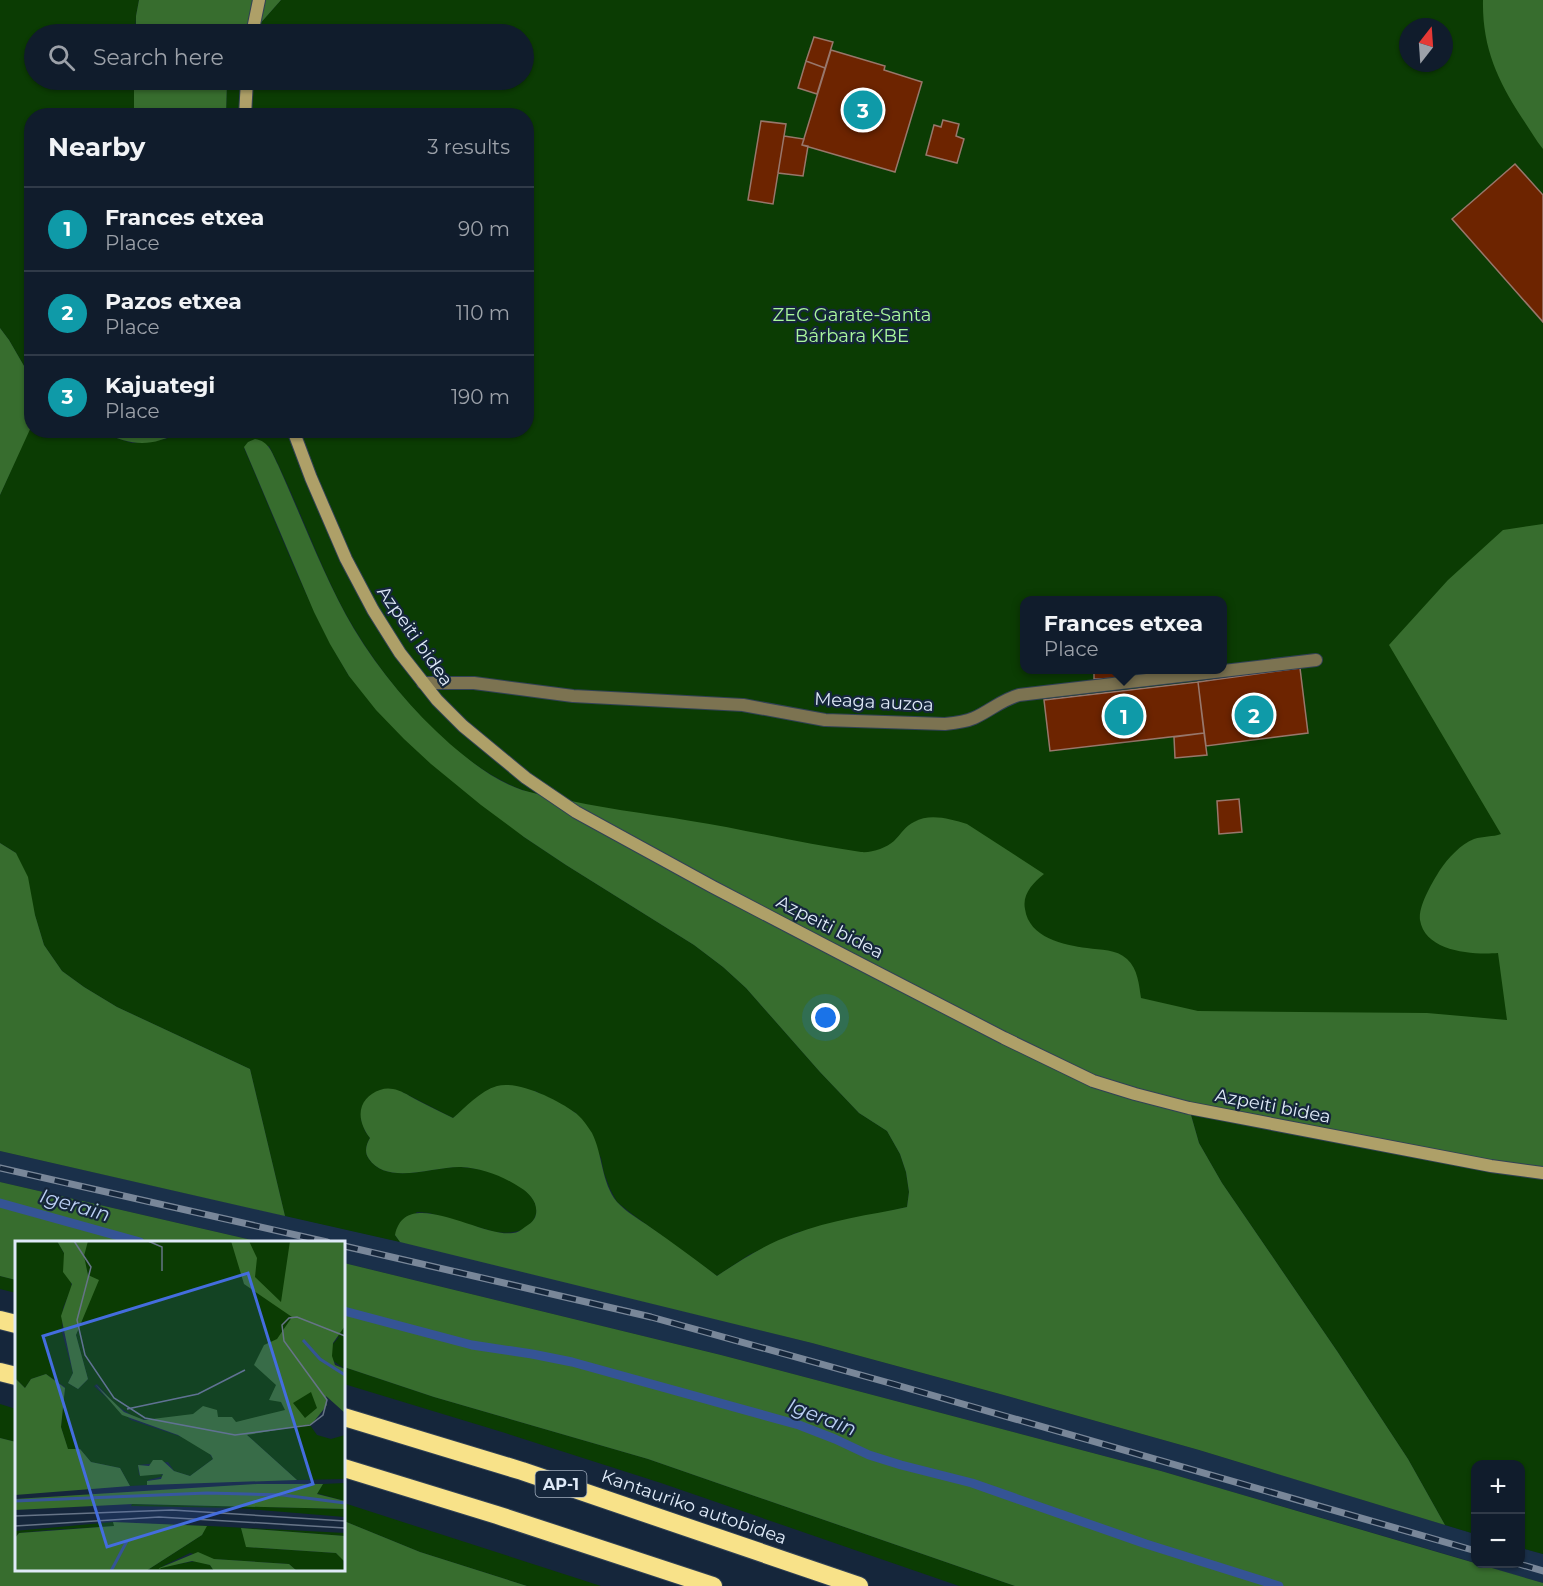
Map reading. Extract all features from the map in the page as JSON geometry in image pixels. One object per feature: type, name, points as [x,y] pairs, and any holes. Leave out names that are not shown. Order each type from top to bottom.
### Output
[{"type":"highway","points":[[0,1320],[15,1324]]},
{"type":"highway","points":[[0,1372],[15,1376]]},
{"type":"highway","name":"Kantauriko autobidea","points":[[345,1417],[522,1471],[859,1586]]},
{"type":"highway","points":[[345,1468],[713,1586]]},
{"type":"main road","points":[[254,24],[259,0]]},
{"type":"main road","points":[[245,108],[246,90]]},
{"type":"main road","name":"Azpeiti bidea","points":[[296,438],[355,578],[386,631],[423,683],[463,726],[485,745],[534,784],[576,812],[723,892],[1077,1074],[1135,1094],[1189,1108],[1491,1167],[1543,1173]]},
{"type":"lane","name":"Meaga auzoa","points":[[1227,670],[1316,660]]},
{"type":"lane","name":"Meaga auzoa","points":[[423,683],[474,683],[599,698],[743,705],[844,722],[945,724],[964,722],[1002,700],[1018,695],[1197,674]]},
{"type":"shaded area","points":[[0,1151],[428,1248],[812,1343],[1000,1394],[1199,1450],[1471,1533],[1471,1562],[1161,1471],[721,1355],[345,1263],[345,1241],[256,1241],[0,1182]]},
{"type":"shaded area","points":[[1525,1549],[1543,1554],[1543,1583],[1490,1568],[1525,1568]]},
{"type":"green space","points":[[0,0],[139,0],[136,24],[24,24],[24,90],[134,90],[134,108],[24,108],[24,366],[0,328]]},
{"type":"green space","points":[[139,0],[281,0],[260,24],[136,24]]},
{"type":"green space","name":"ZEC Garate-Santa Bárbara KBE","points":[[281,0],[1543,0],[1543,1554],[1525,1549],[1525,1460],[1471,1460],[1471,1533],[1445,1525],[1408,1459],[1222,1183],[1199,1143],[1189,1108],[595,806],[528,792],[493,776],[466,758],[441,737],[395,687],[357,633],[332,587],[269,446],[244,448],[319,621],[349,676],[524,837],[694,945],[746,988],[859,1113],[887,1131],[900,1154],[906,1172],[909,1192],[907,1207],[796,1233],[749,1255],[717,1276],[617,1202],[604,1173],[601,1158],[576,1113],[535,1091],[484,1093],[453,1118],[402,1092],[361,1119],[370,1138],[366,1154],[377,1167],[387,1172],[412,1173],[460,1167],[497,1174],[514,1182],[532,1198],[536,1210],[532,1222],[518,1231],[500,1233],[429,1213],[417,1212],[395,1235],[400,1242],[285,1216],[250,1069],[117,1007],[62,971],[44,945],[16,853],[0,843],[0,495],[25,438],[116,438],[132,443],[168,438],[534,438],[534,108],[226,108],[227,90],[534,90],[534,24],[260,24]]},
{"type":"green space","points":[[1483,0],[1543,0],[1543,149],[1513,104],[1498,76],[1488,48]]},
{"type":"green space","points":[[134,90],[227,90],[226,108],[134,108]]},
{"type":"green space","points":[[0,328],[24,366],[24,438],[26,438],[0,495]]},
{"type":"green space","points":[[117,438],[165,438],[141,443]]},
{"type":"green space","points":[[255,439],[264,442],[272,452],[333,590],[354,629],[375,660],[410,704],[436,731],[466,758],[493,776],[522,790],[570,801],[861,852],[874,851],[887,846],[908,826],[920,819],[940,818],[967,824],[1044,874],[1029,889],[1025,898],[1028,919],[1040,933],[1068,945],[1118,953],[1134,967],[1141,998],[1198,1011],[1427,1013],[1507,1020],[1498,953],[1464,952],[1440,945],[1424,931],[1420,920],[1421,908],[1427,894],[1440,870],[1451,856],[1464,844],[1474,839],[1501,834],[1389,645],[1448,580],[1503,530],[1543,524],[1543,1172],[1189,1108],[1199,1143],[1222,1183],[1408,1459],[1445,1525],[1199,1450],[812,1343],[400,1242],[395,1235],[402,1220],[413,1214],[428,1213],[499,1232],[513,1233],[532,1222],[536,1206],[524,1190],[484,1171],[450,1167],[399,1173],[387,1172],[377,1167],[366,1154],[370,1138],[362,1123],[361,1110],[364,1102],[374,1092],[388,1088],[401,1092],[453,1118],[479,1095],[491,1088],[506,1085],[526,1088],[567,1107],[579,1116],[592,1133],[608,1186],[617,1202],[717,1276],[754,1252],[794,1234],[836,1221],[907,1207],[909,1192],[900,1154],[887,1131],[859,1113],[746,988],[723,967],[694,945],[524,837],[431,764],[376,710],[349,676],[314,612],[244,447]]},
{"type":"green space","points":[[0,843],[16,853],[28,877],[35,915],[44,945],[62,971],[117,1007],[250,1069],[285,1216],[0,1151]]},
{"type":"green space","points":[[0,1182],[256,1241],[15,1241],[15,1280],[0,1276]]},
{"type":"green space","points":[[345,1263],[721,1355],[1161,1471],[1471,1562],[1471,1568],[1492,1568],[1543,1583],[1543,1586],[1015,1586],[648,1459],[434,1397],[345,1367]]},
{"type":"green space","points":[[0,1276],[15,1280],[15,1293],[0,1289]]},
{"type":"green space","points":[[345,1367],[434,1397],[648,1459],[1015,1586],[959,1586],[661,1483],[345,1384]]},
{"type":"green space","points":[[0,1404],[15,1409],[15,1442],[0,1438]]},
{"type":"green space","points":[[0,1438],[15,1442],[15,1571],[345,1571],[345,1521],[420,1552],[527,1586],[0,1586]]},
{"type":"green space","points":[[345,1503],[601,1586],[527,1586],[420,1552],[345,1521]]},
{"type":"building","points":[[814,37],[833,42],[825,68],[806,61]]},
{"type":"building","points":[[831,50],[885,66],[884,70],[922,82],[895,172],[802,145]]},
{"type":"building","points":[[806,61],[825,68],[817,94],[798,88]]},
{"type":"building","points":[[943,120],[959,124],[956,136],[964,139],[957,163],[926,155],[934,125],[941,127]]},
{"type":"building","points":[[761,121],[786,124],[773,204],[748,200]]},
{"type":"building","points":[[784,136],[804,139],[802,145],[808,146],[803,176],[778,173]]},
{"type":"building","points":[[1515,164],[1543,195],[1543,322],[1452,219]]},
{"type":"building","points":[[1300,668],[1308,733],[1206,746],[1198,682]]},
{"type":"building","points":[[1094,674],[1125,674],[1125,678],[1094,679]]},
{"type":"building","points":[[1198,682],[1204,733],[1050,751],[1044,700]]},
{"type":"building","points":[[1204,733],[1207,755],[1175,758],[1174,737]]},
{"type":"building","points":[[1239,799],[1242,832],[1219,834],[1217,801]]},
{"type":"waterway","name":"Igerain","points":[[0,1203],[136,1241]]},
{"type":"waterway","name":"Igerain","points":[[345,1311],[472,1345],[572,1362],[799,1425],[869,1455],[972,1483],[1146,1544],[1279,1586]]},
{"type":"railway","points":[[0,1168],[323,1241]]},
{"type":"railway","points":[[345,1246],[651,1317],[1471,1550]]},
{"type":"railway","points":[[1525,1566],[1543,1571]]},
{"type":"place","name":"Kajuategi","points":[[863,110]]},
{"type":"place","name":"Pazos etxea","points":[[1254,715]]},
{"type":"place","name":"Frances etxea","points":[[1124,716]]}]
